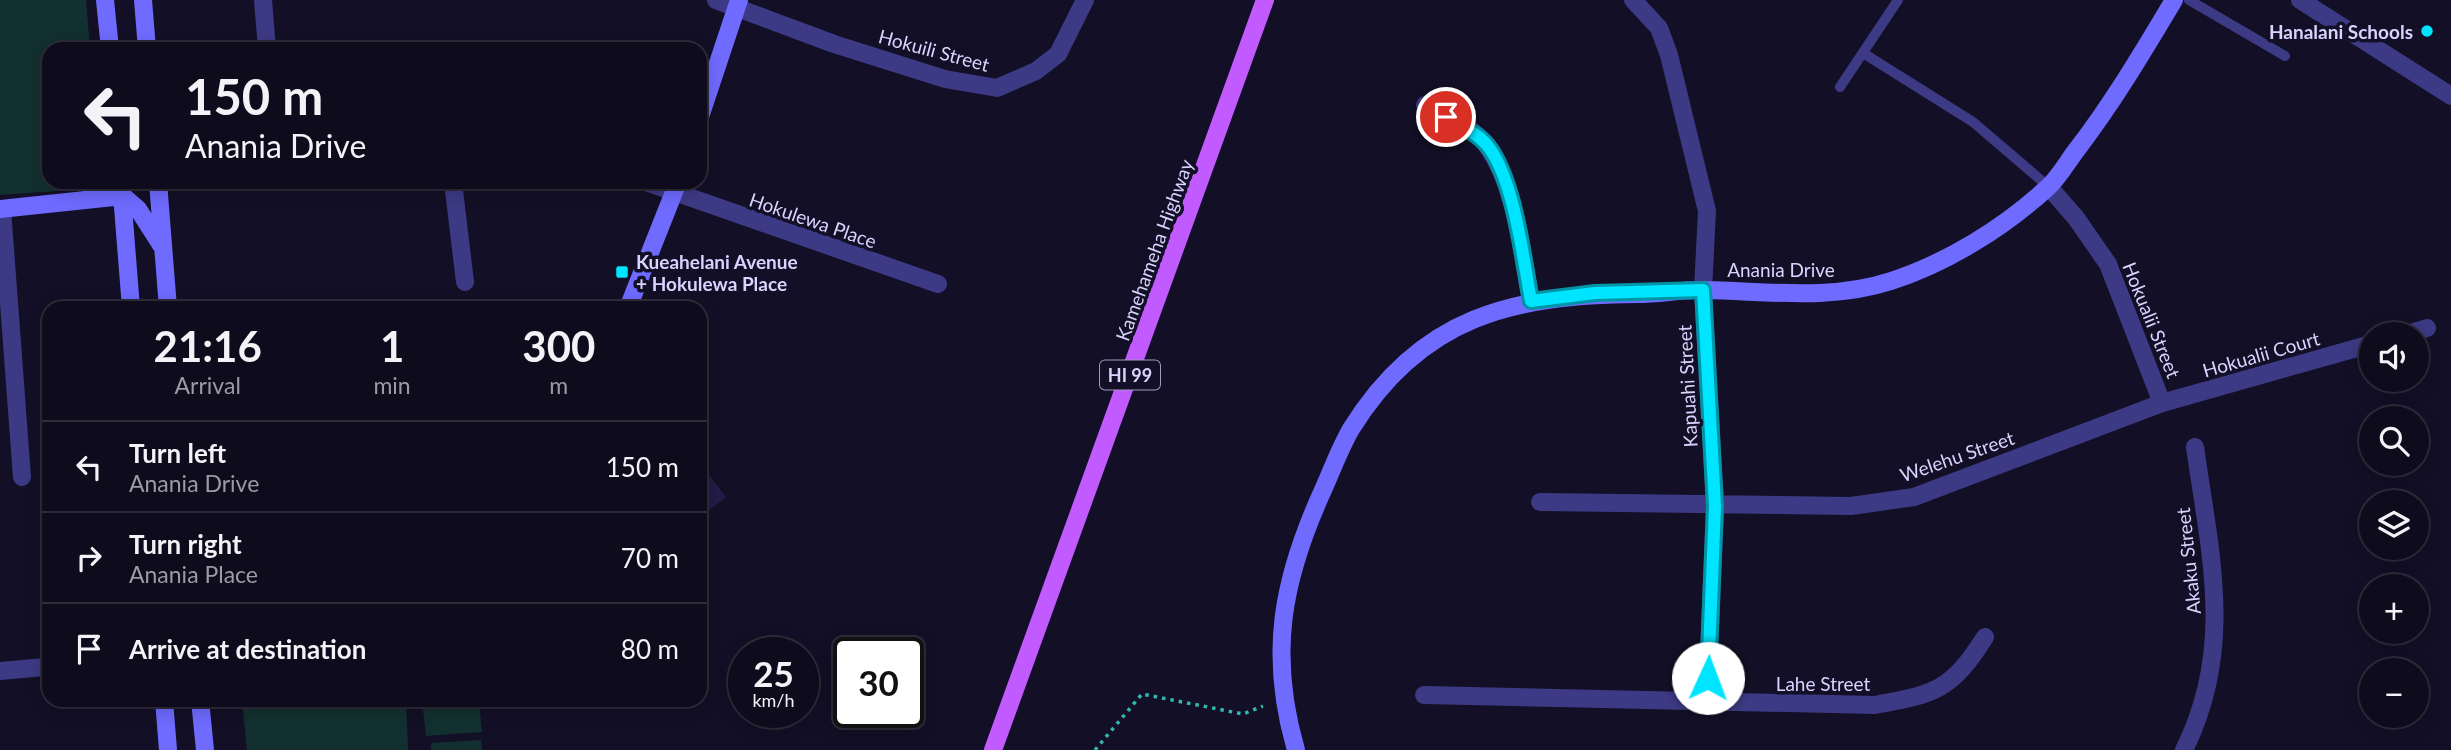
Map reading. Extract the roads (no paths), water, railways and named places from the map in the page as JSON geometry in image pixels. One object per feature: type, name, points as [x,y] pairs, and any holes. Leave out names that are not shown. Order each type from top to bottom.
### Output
[{"type":"main road","name":"Kamehameha Highway","points":[[993,750],[1265,0]]},
{"type":"street","points":[[105,0],[109,42]]},
{"type":"street","points":[[143,0],[146,42]]},
{"type":"street","points":[[263,0],[266,42]]},
{"type":"street","name":"Hokuili Street","points":[[716,0],[738,4],[834,44],[945,79],[997,88],[1036,71],[1058,54],[1085,0]]},
{"type":"street","name":"Kapuahi Street","points":[[1633,0],[1659,28],[1669,55],[1707,211],[1703,290],[1715,506],[1707,703]]},
{"type":"street","name":"Anania Drive","points":[[1296,750],[1283,695],[1279,659],[1282,617],[1296,561],[1318,501],[1351,430],[1404,362],[1474,317],[1531,301],[1595,293],[1703,290],[1819,294],[1890,281],[1959,250],[2049,187],[2096,124],[2174,0]]},
{"type":"street","points":[[2300,0],[2451,96]]},
{"type":"street","points":[[707,96],[738,4]]},
{"type":"street","points":[[1425,105],[1467,129],[1487,145],[1503,177],[1513,208],[1531,301]]},
{"type":"street","name":"Hokualii Street","points":[[2049,187],[2076,218],[2108,264],[2162,403]]},
{"type":"street","points":[[22,477],[1,209],[122,189]]},
{"type":"street","points":[[122,189],[164,250]]},
{"type":"street","points":[[122,189],[130,301]]},
{"type":"street","points":[[159,189],[168,301]]},
{"type":"street","points":[[454,189],[465,282]]},
{"type":"street","points":[[631,301],[675,189]]},
{"type":"street","name":"Hokulewa Place","points":[[681,189],[938,284]]},
{"type":"street","name":"Hokualii Court","points":[[2162,403],[2359,347]]},
{"type":"street","name":"Welehu Street","points":[[1540,502],[1851,506],[1914,497],[2162,403]]},
{"type":"street","name":"Akaku Street","points":[[2184,750],[2195,727],[2216,637],[2216,596],[2196,447]]},
{"type":"street","name":"Lahe Street","points":[[1424,695],[1875,705],[1940,690],[1965,668],[1985,637]]},
{"type":"street","points":[[0,671],[42,667]]},
{"type":"street","points":[[165,707],[169,750]]},
{"type":"street","points":[[201,707],[205,750]]},
{"type":"lane","points":[[1840,87],[1898,0]]},
{"type":"lane","points":[[2189,0],[2285,56]]},
{"type":"lane","points":[[1863,53],[1973,122],[2049,187]]},
{"type":"place","name":"Hanalani Schools","points":[[2427,31]]},
{"type":"place","name":"Kueahelani Avenue + Hokulewa Place","points":[[622,272]]}]
